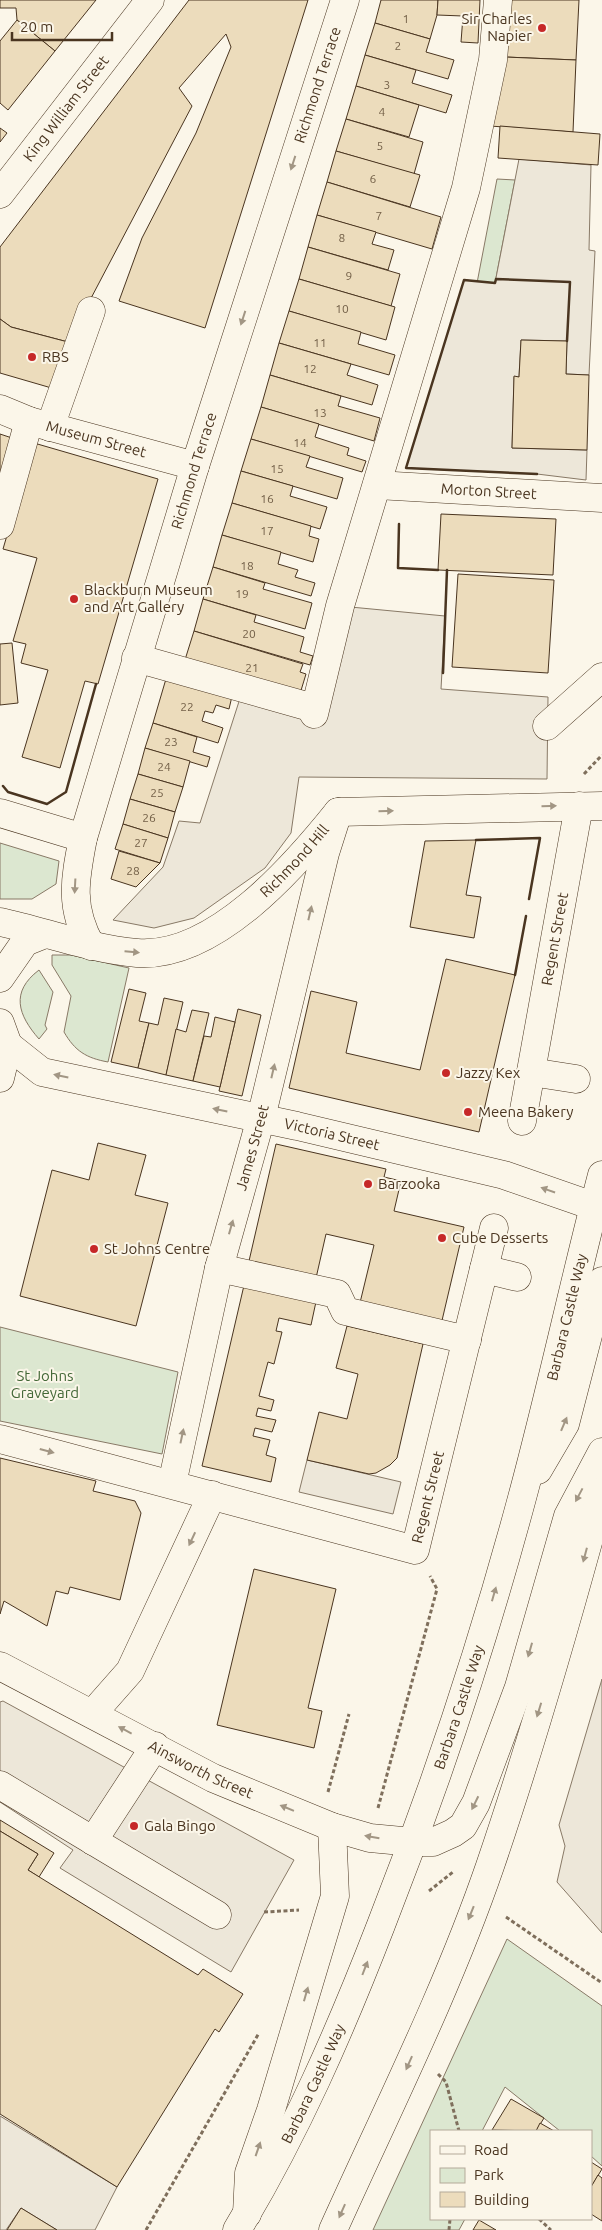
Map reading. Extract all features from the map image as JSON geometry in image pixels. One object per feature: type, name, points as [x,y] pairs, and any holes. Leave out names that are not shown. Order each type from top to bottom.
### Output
[{"type":"main road","name":"King William Street","points":[[0,194],[150,0]]},
{"type":"main road","name":"Richmond Terrace","points":[[91,946],[78,911],[74,887],[83,838],[195,466],[346,0]]},
{"type":"main road","points":[[136,658],[310,707],[314,714],[340,606],[466,188],[494,60],[498,0]]},
{"type":"main road","points":[[0,525],[40,424],[90,311]]},
{"type":"main road","name":"Museum Street","points":[[0,409],[40,424],[195,466]]},
{"type":"main road","name":"Morton Street","points":[[377,485],[602,498]]},
{"type":"main road","points":[[547,726],[602,677]]},
{"type":"main road","name":"Richmond Hill","points":[[0,922],[91,946],[139,953],[163,951],[201,939],[230,920],[271,887],[303,855],[338,812],[590,806]]},
{"type":"main road","name":"Regent Street","points":[[522,1121],[531,1072],[590,806]]},
{"type":"main road","name":"James Street","points":[[172,1484],[219,1268],[262,1118],[325,854],[338,812]]},
{"type":"main road","points":[[0,813],[83,838]]},
{"type":"main road","points":[[0,978],[25,942],[45,934]]},
{"type":"main road","points":[[0,1078],[4,1034]]},
{"type":"main road","name":"Victoria Street","points":[[4,1034],[42,1072],[262,1118],[504,1176],[598,1207]]},
{"type":"main road","points":[[531,1072],[576,1080]]},
{"type":"main road","name":"Barbara Castle Way","points":[[242,2222],[296,2125],[341,2028],[413,1842],[475,1662],[522,1497],[598,1207],[602,1175]]},
{"type":"main road","name":"Regent Street","points":[[212,1494],[416,1550],[494,1228]]},
{"type":"main road","points":[[219,1268],[337,1294],[345,1312],[467,1340]]},
{"type":"main road","points":[[484,1269],[517,1277]]},
{"type":"main road","points":[[522,1497],[565,1424],[602,1282]]},
{"type":"main road","points":[[0,1439],[212,1494],[130,1670],[93,1713]]},
{"type":"main road","name":"Ainsworth Street","points":[[0,1666],[93,1713],[213,1778],[326,1824],[370,1838],[432,1842],[453,1833],[463,1826],[476,1803],[519,1687],[568,1516],[602,1452]]},
{"type":"main road","points":[[333,2230],[440,1994],[489,1868],[577,1584],[602,1491]]},
{"type":"main road","points":[[93,1841],[155,1746]]},
{"type":"main road","points":[[0,1785],[217,1915]]},
{"type":"main road","name":"Barbara Castle Way","points":[[242,2222],[249,2174],[271,2110],[335,1896],[326,1824]]},
{"type":"path","points":[[377,1812],[437,1589],[416,1550]]},
{"type":"path","points":[[326,1824],[349,1714]]},
{"type":"path","points":[[393,1894],[415,1903],[467,1860],[489,1868]]},
{"type":"path","points":[[501,1914],[602,1982]]},
{"type":"path","points":[[146,2230],[261,2030]]},
{"type":"path","points":[[437,2073],[446,2082],[459,2130]]},
{"type":"path","points":[[540,2220],[550,2230]]},
{"type":"green space","points":[[497,179],[515,180],[495,283],[477,283]]},
{"type":"green space","points":[[0,843],[59,861],[56,884],[32,899],[0,899]]},
{"type":"green space","points":[[52,955],[71,955],[129,968],[108,1062],[82,1053],[72,1044],[64,1032],[71,996],[52,965]]},
{"type":"green space","points":[[39,970],[53,992],[45,1025],[47,1029],[39,1039],[26,1021],[20,1004],[24,987]]},
{"type":"green space","name":"St Johns Graveyard","points":[[0,1327],[178,1372],[162,1454],[0,1421]]},
{"type":"green space","points":[[507,1939],[602,2006],[602,2166],[592,2157],[592,2130],[559,2130],[505,2087],[483,2130],[430,2130],[430,2220],[464,2220],[459,2230],[373,2230]]},
{"type":"shaded area","points":[[519,159],[591,165],[589,250],[595,251],[589,375],[566,374],[567,341],[521,340],[519,377],[514,377],[512,448],[587,450],[586,480],[537,474],[406,468],[464,280],[495,283]]},
{"type":"shaded area","points":[[340,606],[445,616],[441,689],[548,697],[547,779],[299,777],[291,833],[265,868],[194,918],[154,928],[113,920],[163,867],[179,821],[200,823],[243,689],[314,714]]},
{"type":"shaded area","points":[[307,1460],[401,1482],[393,1514],[299,1492]]},
{"type":"shaded area","points":[[602,1679],[602,1933],[557,1882],[565,1846],[559,1825]]},
{"type":"shaded area","name":"Gala Bingo","points":[[3,1701],[294,1860],[231,1972],[60,1868],[73,1850],[0,1802],[0,1702]]},
{"type":"shaded area","points":[[0,2116],[117,2187],[95,2230],[57,2230],[21,2208],[6,2230],[0,2230]]},
{"type":"building","points":[[0,0],[96,0],[55,51],[17,20],[16,8],[0,8]]},
{"type":"building","points":[[189,0],[308,0],[205,328],[119,301],[142,238],[196,133],[231,47],[226,34],[179,88],[192,106],[68,342],[11,327],[0,319],[0,247]]},
{"type":"building","points":[[381,0],[438,0],[437,15],[430,39],[375,23]]},
{"type":"building","points":[[438,0],[480,0],[478,43],[461,42],[463,16],[437,15]]},
{"type":"building","name":"Sir Charles Napier","points":[[508,0],[579,0],[576,60],[505,57]]},
{"type":"building","points":[[17,20],[55,51],[8,110],[0,103],[0,41]]},
{"type":"building","points":[[375,23],[430,39],[426,52],[454,60],[448,79],[365,55]]},
{"type":"building","points":[[365,55],[416,70],[412,83],[452,95],[446,113],[356,86]]},
{"type":"building","points":[[505,57],[576,60],[573,132],[490,126]]},
{"type":"building","points":[[356,86],[419,105],[409,137],[346,119]]},
{"type":"building","points":[[346,119],[423,142],[414,174],[336,151]]},
{"type":"building","points":[[500,126],[600,134],[598,165],[498,158]]},
{"type":"building","points":[[0,128],[7,133],[0,142]]},
{"type":"building","points":[[336,151],[420,175],[410,207],[327,182]]},
{"type":"building","points":[[327,182],[441,217],[432,249],[317,215]]},
{"type":"building","points":[[317,215],[376,232],[372,244],[394,250],[388,270],[308,247]]},
{"type":"building","points":[[308,247],[400,274],[391,306],[299,279]]},
{"type":"building","points":[[299,279],[395,307],[386,340],[289,311]]},
{"type":"building","points":[[289,311],[361,332],[358,344],[395,355],[389,375],[279,343]]},
{"type":"building","name":"RBS","points":[[0,319],[11,327],[68,342],[55,389],[0,373]]},
{"type":"building","points":[[521,340],[567,341],[566,374],[589,375],[587,450],[512,448],[514,376],[519,377]]},
{"type":"building","points":[[279,343],[351,364],[347,375],[378,385],[372,405],[270,375]]},
{"type":"building","points":[[270,375],[341,396],[338,406],[380,418],[374,441],[261,407]]},
{"type":"building","points":[[261,407],[319,424],[315,437],[349,448],[347,455],[366,461],[362,472],[251,439]]},
{"type":"building","points":[[0,434],[15,439],[0,488]]},
{"type":"building","points":[[251,439],[310,456],[306,467],[343,478],[337,499],[241,471]]},
{"type":"building","name":"Blackburn Museum and Art Gallery","points":[[34,443],[158,479],[98,684],[85,681],[60,768],[22,757],[48,670],[21,663],[26,644],[13,641],[37,558],[3,549]]},
{"type":"building","points":[[241,471],[293,486],[290,496],[327,507],[320,529],[232,503]]},
{"type":"building","points":[[232,503],[311,526],[309,536],[319,539],[313,562],[222,535]]},
{"type":"building","points":[[441,514],[556,519],[553,575],[438,570]]},
{"type":"building","points":[[222,535],[281,552],[278,564],[298,570],[295,577],[315,583],[311,596],[213,567]]},
{"type":"building","points":[[213,567],[265,583],[263,589],[312,603],[305,629],[203,599]]},
{"type":"building","points":[[458,574],[554,580],[548,673],[452,667]]},
{"type":"building","points":[[203,599],[256,615],[254,622],[304,637],[300,652],[313,656],[310,665],[194,631]]},
{"type":"building","points":[[194,631],[303,664],[300,672],[306,674],[299,697],[184,663]]},
{"type":"building","points":[[12,643],[18,703],[0,705],[0,644]]},
{"type":"building","points":[[168,672],[233,692],[229,709],[216,705],[213,713],[205,711],[202,721],[223,728],[218,743],[153,723]]},
{"type":"building","points":[[153,723],[197,737],[193,752],[210,757],[207,767],[145,748]]},
{"type":"building","points":[[145,748],[190,761],[183,787],[138,774]]},
{"type":"building","points":[[138,774],[183,787],[175,812],[130,799]]},
{"type":"building","points":[[130,799],[175,812],[168,838],[123,824]]},
{"type":"building","points":[[123,824],[168,838],[160,863],[115,849]]},
{"type":"building","points":[[476,840],[466,895],[481,897],[474,938],[410,927],[425,841]]},
{"type":"building","points":[[119,851],[160,863],[136,887],[111,879]]},
{"type":"building","points":[[446,959],[515,975],[479,1132],[289,1088],[311,991],[357,1002],[346,1053],[420,1070]]},
{"type":"building","points":[[129,989],[146,993],[139,1021],[149,1023],[138,1068],[111,1062]]},
{"type":"building","points":[[164,998],[183,1002],[166,1075],[138,1068],[149,1023],[158,1025]]},
{"type":"building","points":[[238,1009],[261,1015],[242,1096],[219,1091]]},
{"type":"building","points":[[192,1010],[209,1013],[193,1081],[166,1075],[176,1029],[186,1032]]},
{"type":"building","points":[[215,1017],[235,1022],[220,1087],[193,1081],[204,1036],[211,1037]]},
{"type":"building","name":"St Johns Centre","points":[[98,1143],[146,1155],[135,1195],[168,1203],[136,1326],[20,1296],[52,1170],[89,1180]]},
{"type":"building","points":[[276,1144],[386,1169],[384,1177],[401,1181],[394,1211],[464,1227],[440,1329],[358,1311],[374,1245],[326,1234],[314,1287],[249,1261]]},
{"type":"building","points":[[245,1281],[317,1297],[311,1325],[279,1318],[276,1331],[282,1332],[274,1364],[268,1362],[259,1396],[274,1400],[271,1411],[258,1408],[256,1416],[276,1420],[272,1432],[255,1428],[253,1436],[270,1440],[266,1455],[276,1458],[271,1482],[202,1466]]},
{"type":"building","points":[[347,1326],[423,1344],[397,1458],[390,1465],[376,1473],[369,1474],[307,1460],[319,1412],[347,1419],[358,1374],[336,1368]]},
{"type":"building","points":[[0,1458],[96,1481],[93,1491],[135,1501],[141,1513],[120,1600],[70,1587],[68,1594],[56,1591],[47,1626],[4,1601],[0,1614]]},
{"type":"building","points":[[254,1569],[336,1589],[308,1708],[322,1711],[314,1748],[217,1725]]},
{"type":"building","points":[[0,1820],[54,1853],[39,1877],[28,1870],[38,1854],[0,1831]]},
{"type":"building","points":[[0,1831],[38,1854],[28,1870],[198,1975],[203,1969],[243,1994],[219,2032],[215,2029],[117,2187],[0,2114]]},
{"type":"building","points":[[511,2099],[544,2118],[537,2130],[492,2130]]},
{"type":"building","points":[[540,2123],[552,2130],[536,2130]]},
{"type":"building","points":[[592,2163],[602,2169],[592,2185]]},
{"type":"building","points":[[598,2175],[602,2178],[602,2221],[592,2215],[592,2185]]},
{"type":"building","points":[[21,2208],[57,2230],[7,2230]]},
{"type":"building","points":[[479,2220],[496,2230],[473,2230]]},
{"type":"wall","points":[[537,474],[406,468],[464,280],[495,283],[496,279],[570,282],[567,341]]},
{"type":"wall","points":[[399,524],[398,568],[438,570]]},
{"type":"wall","points":[[443,673],[447,570]]},
{"type":"wall","points":[[3,786],[8,792],[47,804],[66,792],[96,684]]},
{"type":"wall","points":[[476,840],[540,838],[529,899]]},
{"type":"wall","points":[[515,975],[526,916]]},
{"type":"place","name":"Sir Charles Napier","points":[[542,28]]},
{"type":"place","name":"RBS","points":[[32,357]]},
{"type":"place","name":"Blackburn Museum and Art Gallery","points":[[74,599]]},
{"type":"place","name":"Jazzy Kex","points":[[446,1073]]},
{"type":"place","name":"Meena Bakery","points":[[468,1112]]},
{"type":"place","name":"Barzooka","points":[[368,1184]]},
{"type":"place","name":"Cube Desserts","points":[[442,1238]]},
{"type":"place","name":"St Johns Centre","points":[[94,1249]]},
{"type":"place","name":"Gala Bingo","points":[[134,1826]]}]
